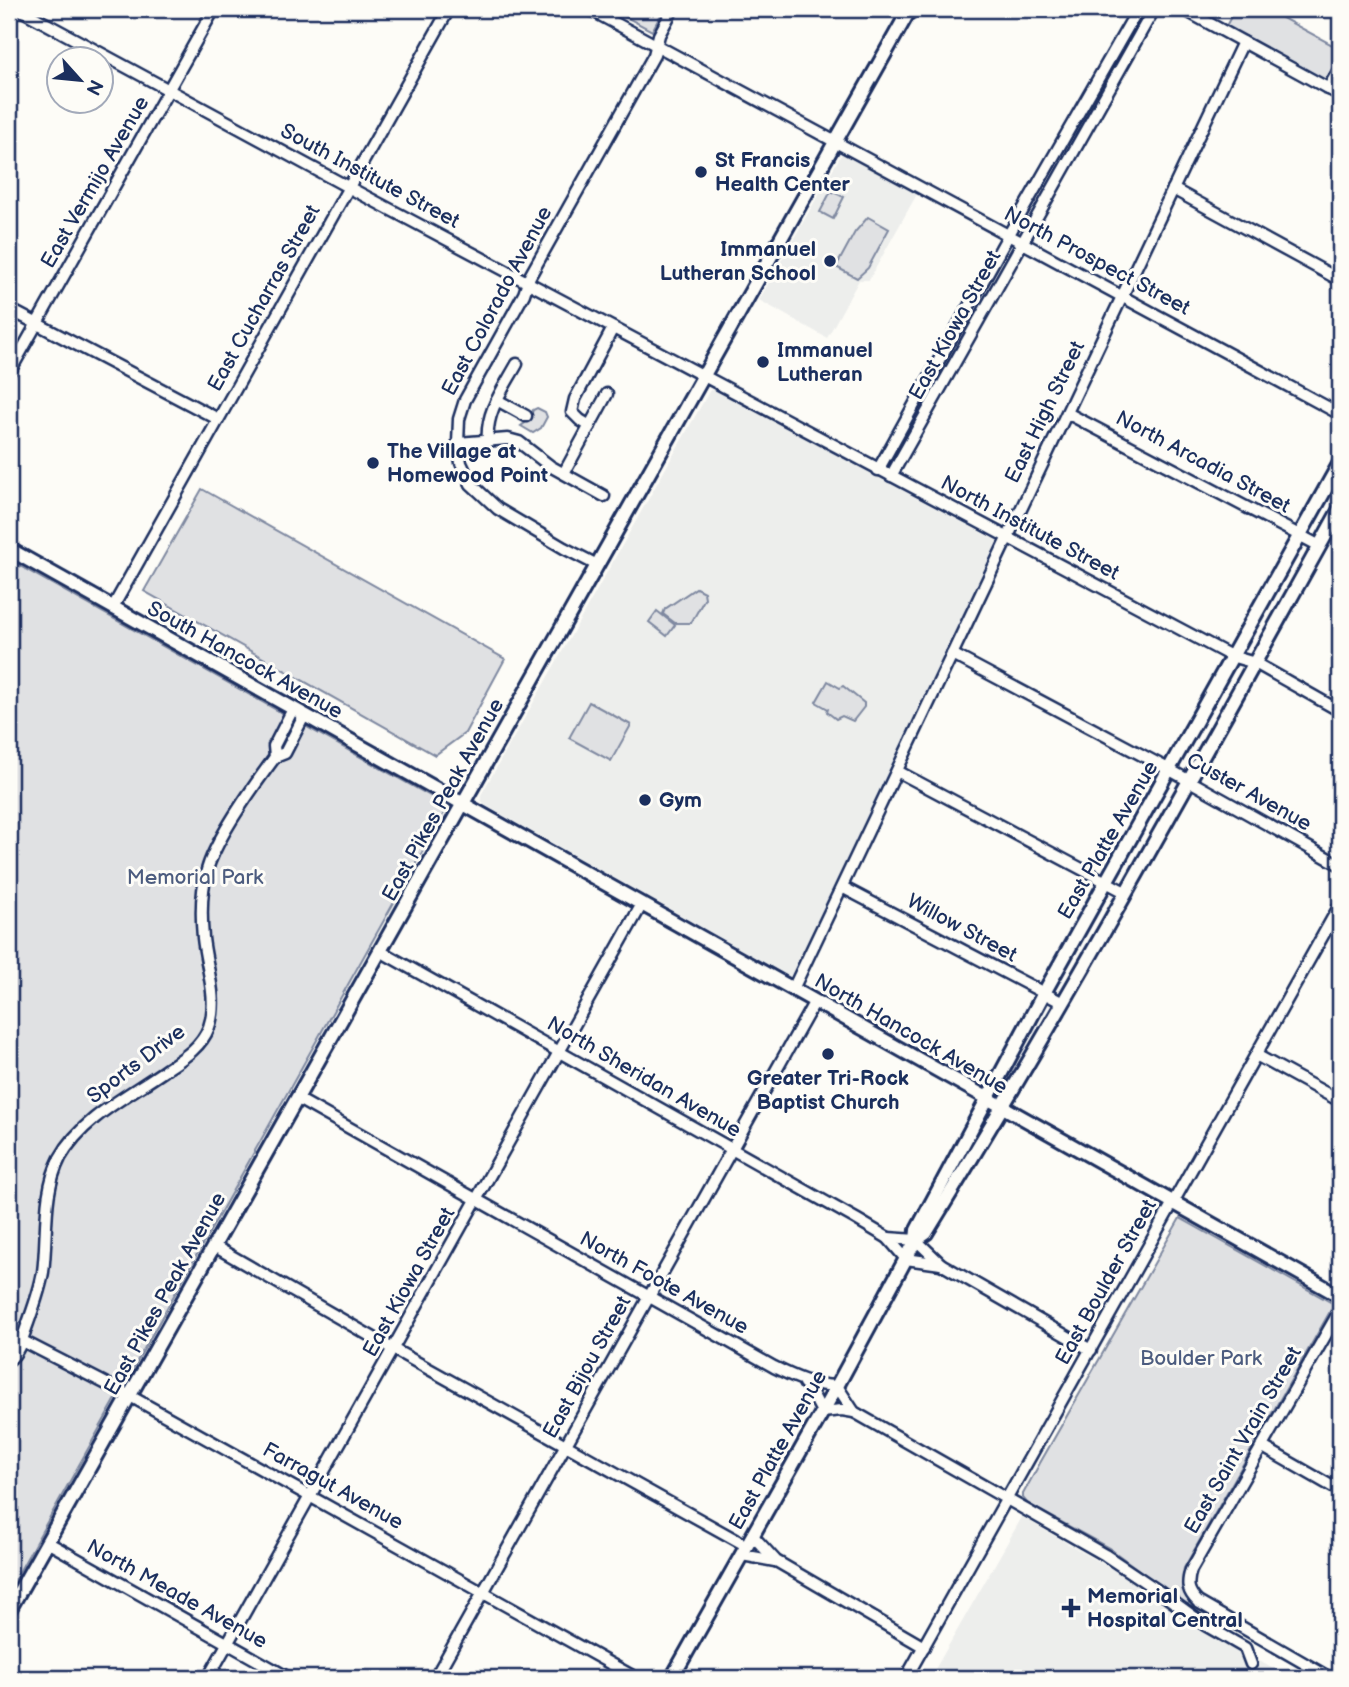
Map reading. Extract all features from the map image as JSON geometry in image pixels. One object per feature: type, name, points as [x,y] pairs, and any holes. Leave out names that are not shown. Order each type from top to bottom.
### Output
[{"type":"main road","name":"East Pikes Peak Avenue","points":[[9,1610],[910,9]]},
{"type":"main road","name":"East Platte Avenue","points":[[672,1678],[906,1259],[916,1240],[917,1230],[1044,993],[1340,463]]},
{"type":"main road","name":"East Platte Avenue","points":[[916,1240],[926,1233],[1003,1108],[1340,509]]},
{"type":"main road","name":"South Hancock Avenue","points":[[9,549],[463,803]]},
{"type":"main road","name":"North Hancock Avenue","points":[[463,803],[1340,1296]]},
{"type":"street","name":"South Institute Street","points":[[19,9],[703,376]]},
{"type":"street","name":"East Vermijo Avenue","points":[[9,373],[214,9]]},
{"type":"street","name":"East Cucharras Street","points":[[113,607],[449,9]]},
{"type":"street","name":"North Prospect Street","points":[[589,9],[1340,414]]},
{"type":"street","name":"East Colorado Avenue","points":[[597,565],[531,530],[486,500],[465,473],[461,463],[458,419],[465,400],[530,276],[654,55],[659,35],[673,9]]},
{"type":"street","name":"East Kiowa Street","points":[[878,470],[1138,9]]},
{"type":"street","name":"East Kiowa Street","points":[[891,476],[1154,9]]},
{"type":"street","points":[[1183,9],[1340,95]]},
{"type":"street","name":"East High Street","points":[[793,989],[1243,42]]},
{"type":"street","points":[[1328,89],[1340,68]]},
{"type":"street","points":[[1172,189],[1340,280]]},
{"type":"street","points":[[9,309],[218,419]]},
{"type":"street","points":[[590,426],[572,412],[575,399],[613,328]]},
{"type":"street","points":[[488,441],[488,424],[497,400],[517,365]]},
{"type":"street","name":"North Institute Street","points":[[703,376],[1231,656],[1255,663],[1340,711]]},
{"type":"street","points":[[564,473],[607,394]]},
{"type":"street","points":[[497,400],[526,416]]},
{"type":"street","name":"North Arcadia Street","points":[[1068,413],[1320,546]]},
{"type":"street","points":[[458,443],[508,439],[519,442],[550,466],[604,496]]},
{"type":"street","name":"Custer Avenue","points":[[952,654],[1170,770],[1340,865]]},
{"type":"street","name":"Sports Drive","points":[[9,1360],[22,1340],[42,1275],[48,1192],[55,1169],[67,1147],[92,1121],[193,1050],[209,1026],[213,1005],[202,913],[207,869],[220,841],[275,757],[285,753],[299,713]]},
{"type":"street","points":[[897,771],[1125,892]]},
{"type":"street","name":"Willow Street","points":[[842,887],[1063,1003]]},
{"type":"street","name":"East Kiowa Street","points":[[208,1678],[642,904]]},
{"type":"street","name":"East Boulder Street","points":[[906,1678],[1340,907]]},
{"type":"street","name":"North Sheridan Avenue","points":[[380,951],[888,1238],[906,1259]]},
{"type":"street","name":"East Bijou Street","points":[[435,1678],[815,1001]]},
{"type":"street","points":[[1256,1055],[1340,1101]]},
{"type":"street","name":"North Foote Avenue","points":[[298,1099],[802,1381],[814,1385],[837,1386]]},
{"type":"street","name":"North Sheridan Avenue","points":[[888,1238],[916,1240]]},
{"type":"street","points":[[916,1240],[941,1264],[1091,1350]]},
{"type":"street","points":[[214,1246],[924,1647]]},
{"type":"street","points":[[906,1259],[941,1264]]},
{"type":"street","name":"East Saint Vrain Street","points":[[1330,1678],[1198,1602],[1189,1593],[1188,1581],[1191,1570],[1340,1310]]},
{"type":"street","name":"Farragut Avenue","points":[[9,1334],[130,1396],[635,1678]]},
{"type":"street","points":[[802,1381],[811,1391],[822,1412],[854,1412],[1105,1555],[1205,1625],[1245,1648],[1251,1664]]},
{"type":"street","points":[[837,1386],[854,1412]]},
{"type":"street","points":[[1263,1447],[1340,1491]]},
{"type":"street","name":"North Meade Avenue","points":[[47,1542],[289,1678]]},
{"type":"street","points":[[747,1545],[776,1561]]},
{"type":"shaded area","name":"Immanuel Lutheran School","points":[[844,153],[915,190],[917,194],[869,280],[859,280],[827,338],[759,300]]},
{"type":"shaded area","points":[[710,390],[997,541],[796,971],[789,976],[485,805],[481,800],[481,795]]},
{"type":"shaded area","name":"Memorial Hospital Central","points":[[1022,1517],[1141,1586],[1203,1629],[1289,1678],[930,1678]]},
{"type":"green space","points":[[611,9],[664,9],[652,31]]},
{"type":"green space","points":[[1235,9],[1266,9],[1340,49],[1340,89],[1226,26]]},
{"type":"green space","points":[[831,191],[844,197],[833,219],[820,212]]},
{"type":"green space","points":[[868,217],[889,229],[868,268],[857,278],[836,267],[855,232]]},
{"type":"green space","points":[[537,408],[545,412],[547,417],[541,428],[533,433],[521,426]]},
{"type":"green space","points":[[202,489],[505,659],[465,733],[435,755],[144,591]]},
{"type":"green space","name":"Memorial Park","points":[[9,560],[448,806],[9,1590]]},
{"type":"green space","points":[[696,588],[704,592],[705,598],[691,623],[675,623],[663,614],[665,609]]},
{"type":"green space","points":[[657,611],[675,625],[667,636],[649,622]]},
{"type":"green space","points":[[828,681],[840,688],[843,686],[864,703],[853,721],[842,716],[836,719],[827,712],[828,709],[816,702]]},
{"type":"green space","points":[[589,702],[631,725],[611,761],[569,738]]},
{"type":"green space","name":"Boulder Park","points":[[1180,1218],[1332,1303],[1332,1308],[1184,1568],[1183,1585],[1190,1601],[1187,1605],[1109,1548],[1028,1504],[1023,1498],[1040,1463]]},
{"type":"place","name":"St Francis Health Center","points":[[701,172]]},
{"type":"place","name":"Immanuel Lutheran School","points":[[830,261]]},
{"type":"place","name":"Immanuel Lutheran","points":[[763,362]]},
{"type":"place","name":"The Village at Homewood Point","points":[[373,463]]},
{"type":"place","name":"Gym","points":[[645,800]]},
{"type":"place","name":"Greater Tri-Rock Baptist Church","points":[[828,1054]]},
{"type":"place","name":"Memorial Hospital Central","points":[[1071,1608]]}]
